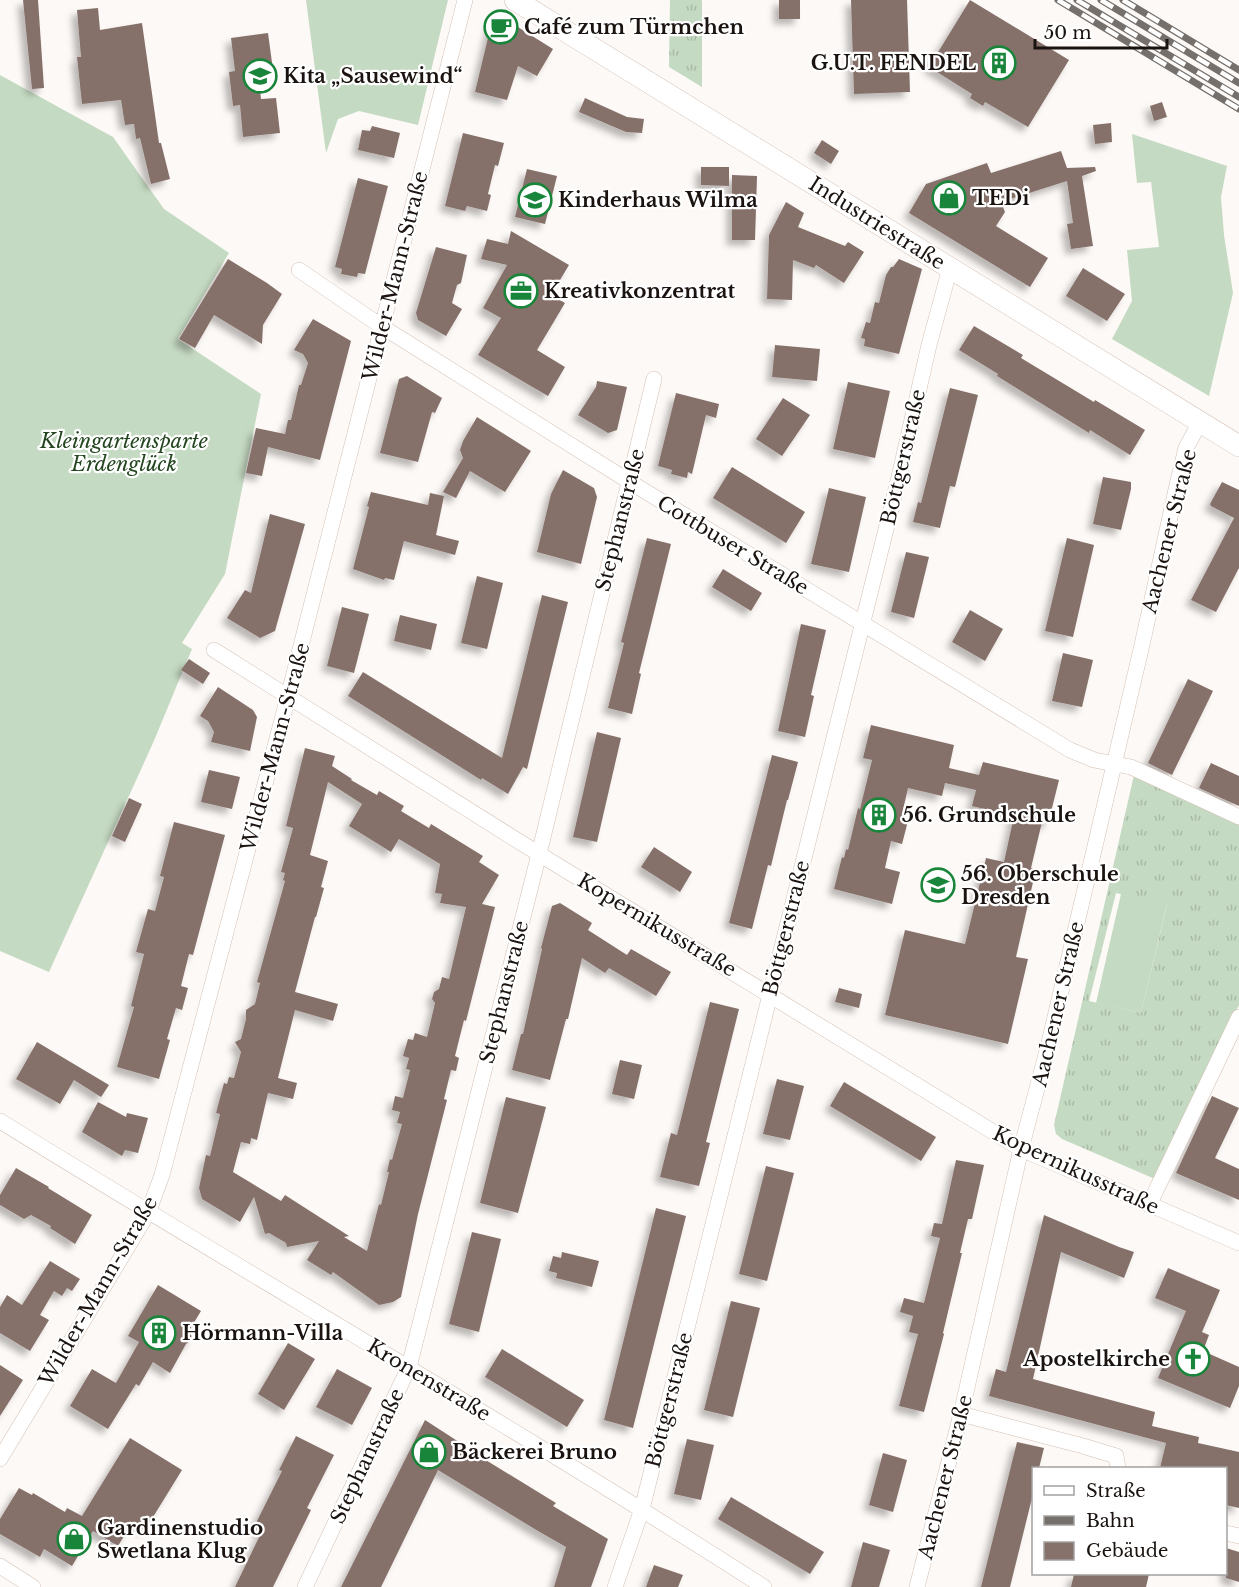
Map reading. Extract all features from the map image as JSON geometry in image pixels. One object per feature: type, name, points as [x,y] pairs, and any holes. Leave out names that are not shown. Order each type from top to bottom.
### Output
[{"type":"street","name":"Wilder-Mann-Straße","points":[[0,1459],[148,1213],[162,1175],[288,697],[465,0]]},
{"type":"street","name":"Industriestraße","points":[[515,0],[1239,446]]},
{"type":"street","name":"Böttgerstraße","points":[[615,1587],[642,1509],[929,345],[950,268]]},
{"type":"street","name":"Cottbuser Straße","points":[[299,270],[381,326],[630,482],[1070,750],[1094,760],[1131,766],[1239,817]]},
{"type":"street","name":"Stephanstraße","points":[[305,1587],[410,1368],[539,854],[654,379]]},
{"type":"street","name":"Aachener Straße","points":[[917,1587],[961,1414],[1021,1149],[1048,1047],[1177,485],[1186,448],[1200,422]]},
{"type":"street","name":"Kopernikusstraße","points":[[214,650],[539,854],[1021,1149],[1239,1243]]},
{"type":"street","points":[[1149,1205],[1239,1017]]},
{"type":"street","name":"Kronenstraße","points":[[0,1121],[148,1213],[642,1509],[764,1587]]},
{"type":"street","points":[[961,1414],[1116,1456],[1118,1467]]},
{"type":"street","points":[[0,1566],[33,1587]]},
{"type":"green space","points":[[306,0],[448,0],[418,125],[359,111],[338,119],[326,153]]},
{"type":"green space","points":[[670,0],[702,0],[702,87],[669,67]]},
{"type":"green space","name":"Kleingartensparte Erdenglück","points":[[0,75],[113,137],[164,209],[229,253],[178,339],[261,394],[225,574],[182,643],[192,649],[153,743],[49,972],[0,951]]},
{"type":"green space","points":[[1132,134],[1227,166],[1221,197],[1233,293],[1209,396],[1112,339],[1132,301],[1127,250],[1159,247],[1151,182],[1137,183]]},
{"type":"green space","points":[[1134,775],[1239,824],[1239,1005],[1155,1179],[1062,1139],[1056,1134],[1054,1125]],"holes":[[[1116,893],[1167,905],[1141,1013],[1089,1001]]]},
{"type":"green space","points":[[1121,894],[1167,904],[1141,1013],[1096,1003]]},
{"type":"building","points":[[23,0],[38,0],[44,88],[32,89]]},
{"type":"building","points":[[779,0],[800,0],[800,19],[779,19]]},
{"type":"building","points":[[851,0],[907,0],[910,92],[854,94]]},
{"type":"building","name":"G.U.T. FENDEL","points":[[970,0],[1069,60],[1028,127],[985,102],[983,106],[970,98],[972,94],[929,67]]},
{"type":"building","points":[[98,8],[100,30],[142,23],[159,143],[161,143],[170,179],[151,184],[140,138],[136,139],[134,124],[125,125],[121,100],[82,104],[77,57],[81,57],[77,10]]},
{"type":"building","points":[[505,19],[553,49],[537,76],[518,66],[507,100],[475,92],[492,21]]},
{"type":"building","points":[[268,33],[273,70],[258,72],[261,99],[276,98],[280,133],[243,137],[240,105],[233,106],[229,72],[235,71],[231,38]]},
{"type":"building","points":[[585,98],[627,117],[644,119],[642,133],[626,132],[579,112]]},
{"type":"building","points":[[1162,102],[1167,117],[1154,121],[1150,106]]},
{"type":"building","points":[[1111,123],[1112,142],[1095,144],[1093,125]]},
{"type":"building","points":[[372,126],[400,133],[394,158],[358,150],[362,130],[370,131]]},
{"type":"building","points":[[463,133],[504,143],[498,166],[495,165],[488,194],[491,195],[487,211],[467,206],[465,211],[445,206]]},
{"type":"building","points":[[822,140],[839,151],[831,164],[814,153]]},
{"type":"building","points":[[1061,151],[1067,168],[1095,167],[1096,171],[1082,176],[1093,246],[1071,249],[1067,224],[1073,223],[1067,181],[1001,202],[1005,212],[996,226],[1048,258],[1030,287],[909,213],[926,184],[987,163],[991,173]]},
{"type":"building","points":[[701,167],[729,167],[729,186],[701,185]]},
{"type":"building","name":"Kinderhaus Wilma","points":[[527,169],[557,176],[545,224],[515,217]]},
{"type":"building","points":[[732,175],[757,176],[755,240],[732,240]]},
{"type":"building","points":[[358,178],[388,186],[365,274],[358,273],[357,277],[341,274],[342,269],[335,267]]},
{"type":"building","points":[[786,202],[804,213],[798,227],[845,246],[848,242],[864,252],[844,283],[816,265],[814,268],[793,260],[792,300],[767,299],[769,235]]},
{"type":"building","points":[[511,231],[569,265],[551,295],[565,303],[537,350],[565,367],[548,396],[478,355],[501,318],[483,308],[507,265],[481,259],[487,239],[508,244]]},
{"type":"building","points":[[436,247],[467,255],[461,283],[457,285],[452,303],[462,309],[446,336],[418,320],[416,313]]},
{"type":"building","points":[[228,259],[282,294],[263,325],[262,344],[214,315],[195,348],[179,339]]},
{"type":"building","points":[[899,259],[922,269],[899,354],[864,346],[865,339],[861,338],[866,322],[870,323],[875,302],[879,303],[886,275]]},
{"type":"building","points":[[1083,268],[1125,294],[1107,321],[1066,296]]},
{"type":"building","points":[[313,319],[351,341],[320,460],[268,447],[262,476],[246,473],[256,428],[285,434],[308,363],[303,354],[294,350]]},
{"type":"building","points":[[974,326],[1023,355],[1021,358],[1145,430],[1130,455],[1090,430],[1089,433],[959,350]]},
{"type":"building","points":[[775,345],[820,349],[817,381],[772,377]]},
{"type":"building","points":[[407,376],[442,398],[435,413],[432,412],[418,462],[380,453],[399,379]]},
{"type":"building","points":[[597,381],[627,387],[617,430],[608,433],[578,415],[596,387]]},
{"type":"building","points":[[848,382],[890,391],[875,458],[833,449]]},
{"type":"building","points":[[950,388],[978,395],[955,487],[950,486],[940,528],[913,522],[918,502],[921,503]]},
{"type":"building","points":[[676,393],[719,404],[716,418],[706,415],[692,474],[688,472],[687,478],[671,474],[672,470],[658,466]]},
{"type":"building","points":[[783,398],[810,415],[782,456],[756,439]]},
{"type":"building","points":[[477,417],[531,451],[505,492],[470,471],[456,498],[443,492],[463,458],[460,450],[463,441]]},
{"type":"building","points":[[732,467],[805,512],[786,543],[713,498]]},
{"type":"building","points":[[563,470],[594,488],[597,497],[581,564],[537,552],[551,494]]},
{"type":"building","points":[[1103,477],[1131,482],[1121,530],[1093,524]]},
{"type":"building","points":[[1222,482],[1239,490],[1239,568],[1216,612],[1191,600],[1234,518],[1210,504]]},
{"type":"building","points":[[829,488],[866,497],[849,572],[811,564]]},
{"type":"building","points":[[371,492],[428,505],[430,493],[444,496],[436,535],[459,541],[455,555],[404,541],[394,580],[385,578],[384,580],[353,569]]},
{"type":"building","points":[[270,514],[305,524],[275,631],[260,638],[227,618],[245,590],[251,593]]},
{"type":"building","points":[[647,538],[671,544],[639,673],[641,674],[632,714],[608,708],[624,643],[621,642]]},
{"type":"building","points":[[1067,538],[1094,545],[1073,637],[1045,631]]},
{"type":"building","points":[[906,552],[929,557],[914,618],[891,612]]},
{"type":"building","points":[[723,569],[762,593],[751,611],[712,587]]},
{"type":"building","points":[[477,576],[503,583],[487,649],[461,643]]},
{"type":"building","points":[[542,595],[568,602],[527,769],[523,767],[508,794],[482,778],[481,780],[348,696],[363,672],[502,758]]},
{"type":"building","points":[[342,607],[369,614],[354,673],[327,666]]},
{"type":"building","points":[[970,610],[1003,629],[985,661],[952,642]]},
{"type":"building","points":[[400,615],[437,624],[431,650],[394,641]]},
{"type":"building","points":[[801,624],[826,630],[811,695],[814,696],[805,737],[778,731]]},
{"type":"building","points":[[1063,653],[1093,660],[1082,707],[1052,701]]},
{"type":"building","points":[[189,659],[210,673],[203,684],[181,670]]},
{"type":"building","points":[[1188,679],[1213,691],[1172,775],[1148,763]]},
{"type":"building","points":[[218,687],[253,710],[257,717],[250,751],[211,742],[214,732],[208,721],[200,716]]},
{"type":"building","points":[[871,725],[954,745],[949,768],[979,775],[983,762],[1059,780],[1048,824],[1042,822],[1031,868],[1036,869],[1016,957],[1028,959],[1008,1044],[885,1015],[905,930],[965,944],[986,858],[1004,862],[1014,816],[972,806],[976,790],[945,783],[942,796],[908,788],[901,819],[908,821],[902,844],[891,841],[885,868],[900,872],[892,904],[834,889],[842,857],[844,858],[846,849],[848,850],[872,760],[863,758]]},
{"type":"building","points":[[597,732],[621,738],[597,842],[573,837]]},
{"type":"building","points":[[305,748],[335,756],[332,766],[351,780],[377,795],[379,791],[404,806],[401,811],[429,828],[431,824],[483,856],[479,862],[499,875],[482,904],[495,907],[455,1056],[459,1058],[456,1071],[451,1070],[444,1099],[447,1100],[418,1214],[401,1297],[393,1302],[379,1305],[333,1272],[331,1275],[307,1260],[319,1241],[287,1247],[286,1243],[269,1233],[265,1234],[254,1197],[240,1222],[202,1199],[199,1188],[206,1155],[210,1156],[220,1114],[216,1113],[224,1083],[227,1084],[229,1077],[234,1078],[241,1052],[235,1042],[241,1039],[246,1010],[255,1004],[260,983],[257,982],[285,881],[283,880],[285,873],[281,872],[293,828],[286,826]],"holes":[[[328,782],[362,804],[349,826],[391,852],[399,839],[440,864],[435,893],[442,894],[440,903],[466,907],[449,979],[442,977],[439,989],[434,992],[432,999],[435,1003],[427,1037],[415,1033],[413,1040],[408,1039],[403,1056],[409,1058],[406,1069],[410,1070],[403,1098],[395,1096],[392,1110],[400,1112],[397,1123],[402,1124],[392,1160],[390,1159],[381,1205],[379,1204],[367,1251],[344,1237],[349,1236],[285,1195],[281,1201],[233,1172],[241,1142],[250,1144],[251,1138],[257,1140],[268,1093],[293,1099],[297,1083],[278,1078],[295,1010],[333,1021],[338,1004],[295,992],[324,888],[321,887],[328,861],[310,855]]]},
{"type":"building","points":[[772,755],[798,762],[752,929],[729,923]]},
{"type":"building","points":[[1211,763],[1239,776],[1239,806],[1199,788]]},
{"type":"building","points":[[209,770],[240,777],[232,809],[201,802]]},
{"type":"building","points":[[129,798],[142,804],[125,842],[112,836]]},
{"type":"building","points":[[174,822],[225,835],[193,955],[189,954],[181,986],[188,988],[182,1010],[176,1008],[159,1079],[117,1067],[134,1007],[131,1006],[144,954],[136,952],[148,909],[155,911],[164,877],[160,876]]},
{"type":"building","points":[[654,847],[692,872],[680,892],[641,867]]},
{"type":"building","points":[[560,903],[592,923],[588,930],[627,955],[631,949],[671,972],[656,996],[609,968],[605,973],[582,958],[568,1019],[566,1019],[550,1080],[512,1070],[521,1034],[523,1034],[552,906]]},
{"type":"building","points":[[839,988],[862,994],[859,1008],[835,1002]]},
{"type":"building","points":[[710,1002],[739,1009],[706,1142],[710,1143],[699,1186],[660,1177],[671,1133],[677,1135]]},
{"type":"building","points":[[37,1042],[109,1085],[101,1097],[74,1080],[60,1104],[16,1079]]},
{"type":"building","points":[[620,1060],[642,1065],[634,1099],[612,1094]]},
{"type":"building","points":[[777,1079],[804,1086],[790,1140],[763,1134]]},
{"type":"building","points":[[844,1082],[936,1137],[921,1161],[830,1106]]},
{"type":"building","points":[[1212,1096],[1239,1108],[1215,1158],[1239,1169],[1239,1200],[1176,1173]]},
{"type":"building","points":[[506,1097],[546,1107],[518,1213],[480,1203]]},
{"type":"building","points":[[98,1102],[126,1117],[127,1113],[148,1118],[138,1153],[125,1150],[122,1156],[82,1132]]},
{"type":"building","points":[[956,1160],[984,1165],[972,1219],[968,1219],[944,1334],[924,1412],[899,1406],[918,1334],[909,1332],[913,1316],[900,1312],[904,1298],[924,1303],[940,1238],[931,1236],[934,1223],[942,1224]]},
{"type":"building","points":[[766,1166],[794,1173],[767,1281],[739,1274]]},
{"type":"building","points":[[16,1168],[92,1215],[75,1244],[50,1228],[51,1226],[31,1215],[24,1219],[0,1205],[0,1195]]},
{"type":"building","points":[[656,1208],[686,1216],[633,1428],[604,1420]]},
{"type":"building","points":[[1044,1215],[1134,1252],[1124,1278],[1061,1252],[1033,1379],[1155,1412],[1152,1426],[1199,1437],[1198,1443],[1239,1452],[1239,1508],[1227,1505],[1227,1467],[1160,1467],[1166,1443],[989,1396],[996,1369],[1006,1372]]},
{"type":"building","points":[[472,1232],[501,1239],[479,1332],[449,1324]]},
{"type":"building","points":[[562,1252],[599,1261],[592,1287],[556,1278],[557,1273],[549,1271],[553,1256],[561,1258]]},
{"type":"building","points":[[50,1261],[80,1279],[72,1291],[67,1288],[62,1296],[54,1291],[40,1315],[49,1320],[30,1351],[0,1333],[0,1307],[7,1295],[22,1305]]},
{"type":"building","name":"Apostelkirche","points":[[1168,1268],[1220,1290],[1202,1332],[1209,1335],[1203,1351],[1239,1367],[1239,1386],[1230,1408],[1158,1378],[1186,1311],[1155,1298]]},
{"type":"building","name":"Hörmann-Villa","points":[[158,1285],[201,1311],[190,1329],[192,1340],[186,1344],[170,1373],[153,1362],[139,1386],[136,1384],[108,1429],[70,1406],[92,1369],[116,1383],[139,1342],[128,1336]]},
{"type":"building","points":[[731,1301],[760,1308],[733,1417],[704,1410]]},
{"type":"building","points":[[288,1343],[315,1359],[284,1410],[258,1394]]},
{"type":"building","points":[[502,1349],[584,1400],[567,1427],[485,1377]]},
{"type":"building","points":[[0,1365],[23,1380],[0,1416]]},
{"type":"building","points":[[337,1369],[372,1388],[352,1425],[316,1407]]},
{"type":"building","points":[[425,1420],[556,1503],[553,1506],[608,1539],[591,1587],[554,1587],[566,1547],[438,1470],[381,1587],[341,1587]]},
{"type":"building","points":[[296,1436],[334,1455],[307,1508],[311,1510],[273,1587],[235,1587],[262,1531],[254,1527],[282,1471],[279,1470]]},
{"type":"building","points":[[130,1438],[182,1470],[145,1530],[132,1523],[118,1546],[93,1531],[72,1566],[44,1549],[40,1557],[0,1534],[0,1519],[19,1488],[32,1495],[33,1493],[65,1512],[67,1508],[82,1516]]},
{"type":"building","points":[[687,1439],[714,1445],[701,1500],[674,1494]]},
{"type":"building","points":[[1017,1442],[1044,1448],[1039,1467],[1032,1467],[1032,1498],[1010,1587],[981,1587]]},
{"type":"building","points":[[883,1453],[907,1460],[893,1512],[869,1505]]},
{"type":"building","points":[[731,1497],[824,1552],[810,1574],[718,1519]]},
{"type":"building","points":[[863,1542],[890,1550],[879,1587],[851,1587]]},
{"type":"building","points":[[1227,1548],[1239,1552],[1239,1582],[1226,1578]]},
{"type":"building","points":[[654,1565],[683,1575],[678,1587],[646,1587]]},
{"type":"building","points":[[1074,1575],[1149,1575],[1146,1587],[1071,1587]]},
{"type":"railway","points":[[1058,0],[1239,109]]},
{"type":"railway","points":[[1077,0],[1239,97]]},
{"type":"railway","points":[[1101,0],[1239,83]]},
{"type":"railway","points":[[1123,0],[1239,70]]},
{"type":"place","name":"Café zum Türmchen","points":[[501,27]]},
{"type":"place","name":"G.U.T. FENDEL","points":[[999,63]]},
{"type":"place","name":"Kita „Sausewind“","points":[[260,76]]},
{"type":"place","name":"TEDi","points":[[949,198]]},
{"type":"place","name":"Kinderhaus Wilma","points":[[535,200]]},
{"type":"place","name":"Kreativkonzentrat","points":[[521,291]]},
{"type":"place","name":"56. Grundschule","points":[[879,815]]},
{"type":"place","name":"56. Oberschule Dresden","points":[[938,885]]},
{"type":"place","name":"Hörmann-Villa","points":[[159,1333]]},
{"type":"place","name":"Apostelkirche","points":[[1193,1359]]},
{"type":"place","name":"Bäckerei Bruno","points":[[429,1452]]},
{"type":"place","name":"Gardinenstudio Swetlana Klug","points":[[74,1539]]}]
